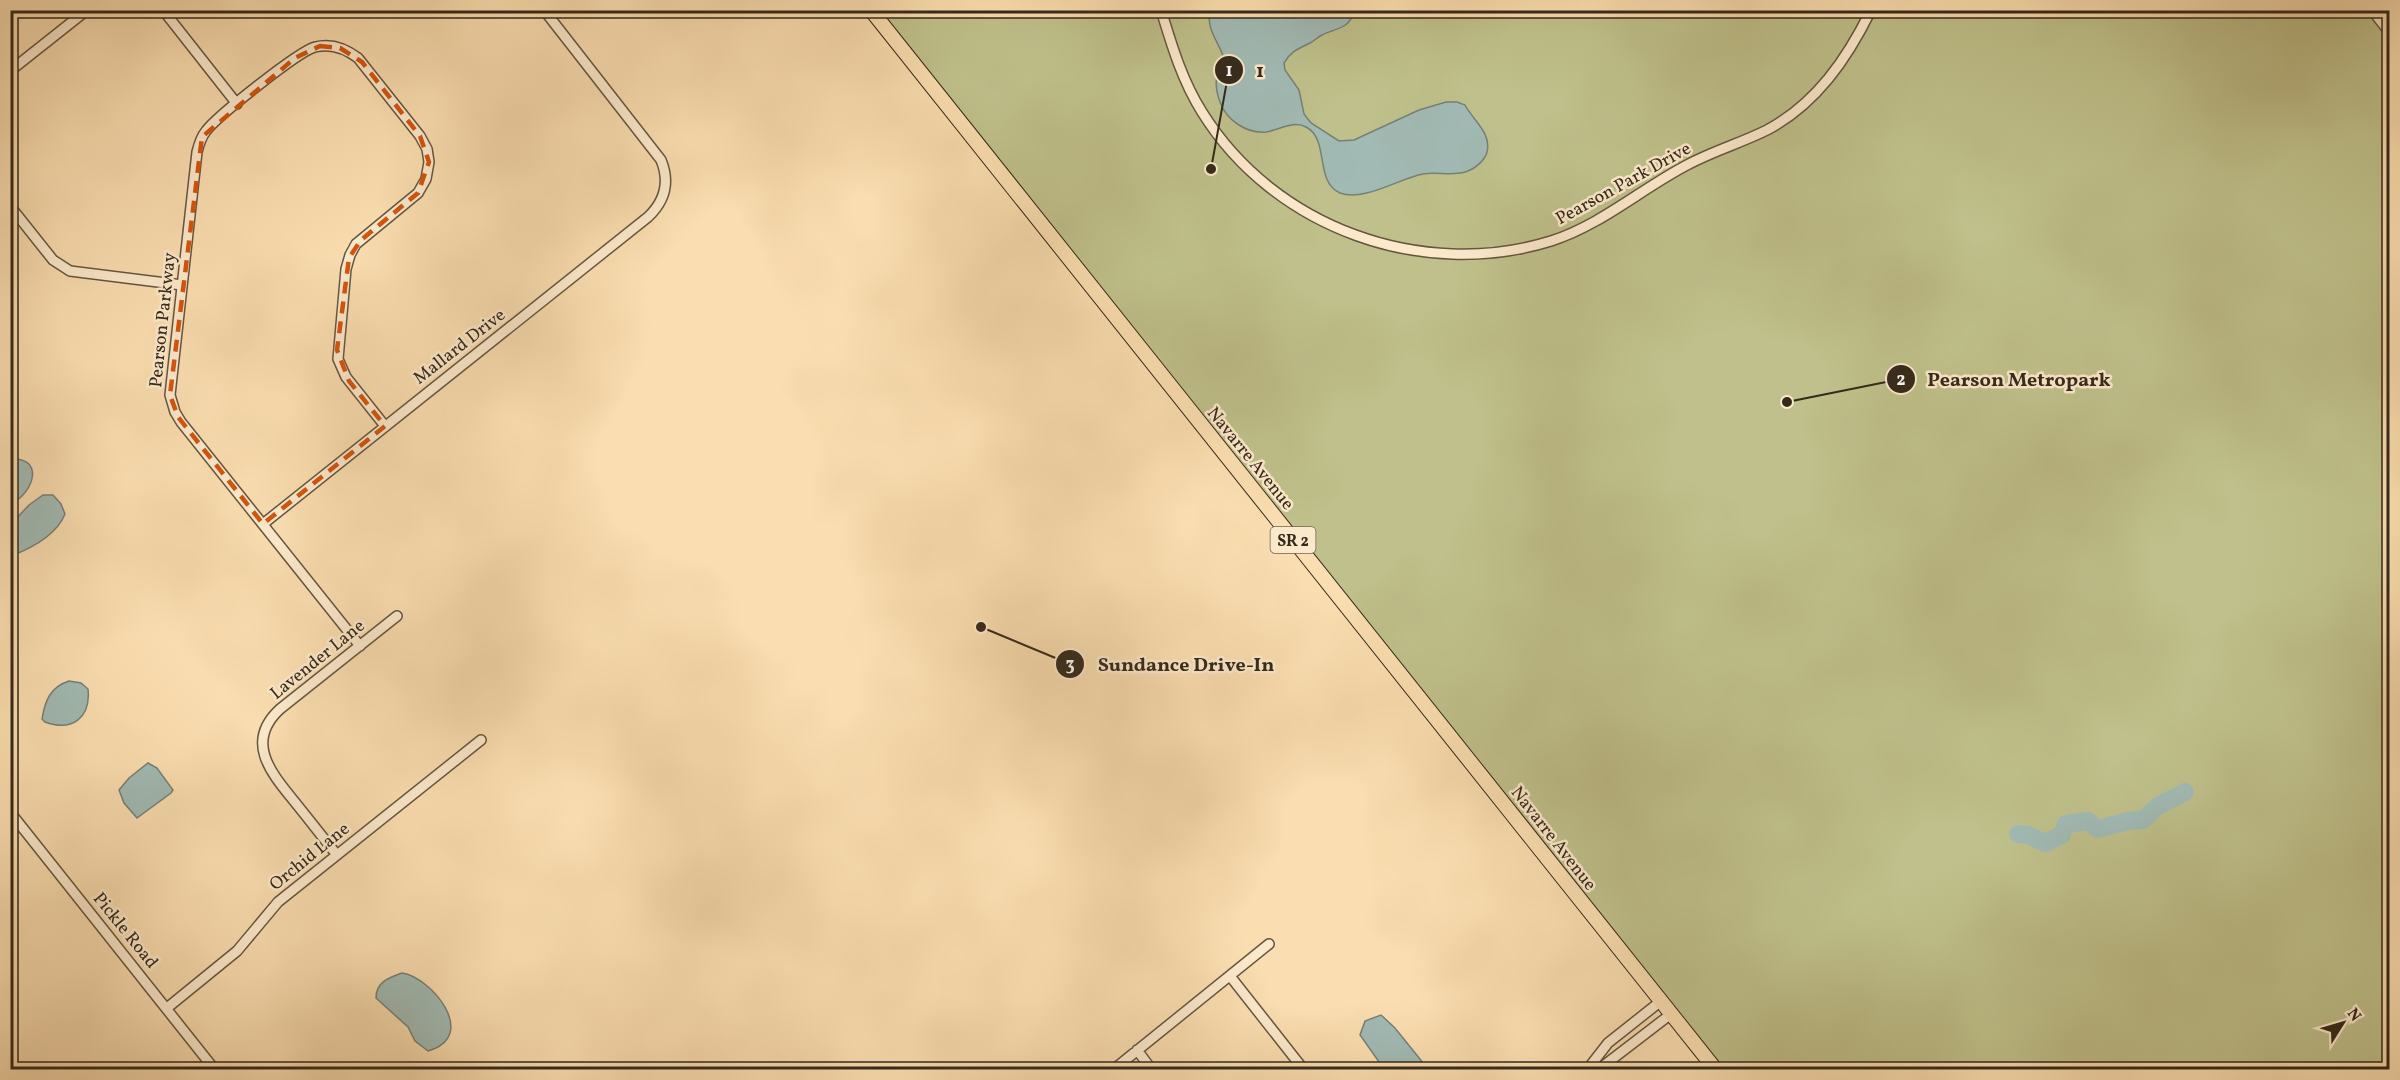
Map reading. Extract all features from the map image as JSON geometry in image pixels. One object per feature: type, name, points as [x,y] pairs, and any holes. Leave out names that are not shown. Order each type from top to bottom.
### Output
[{"type":"highway","name":"Navarre Avenue","points":[[871,10],[1716,1070]]},
{"type":"street","points":[[10,71],[87,10]]},
{"type":"street","points":[[163,10],[237,104]]},
{"type":"street","name":"Mallard Drive","points":[[263,524],[648,217],[659,204],[666,187],[664,166],[657,153],[544,10]]},
{"type":"street","name":"Pearson Park Drive","points":[[1161,10],[1177,62],[1202,112],[1223,142],[1271,188],[1321,221],[1373,242],[1428,254],[1470,255],[1502,252],[1552,241],[1588,225],[1687,165],[1767,130],[1802,106],[1832,75],[1848,52],[1871,10]]},
{"type":"street","points":[[2372,10],[2390,33]]},
{"type":"street","name":"Pearson Parkway","points":[[360,646],[181,422],[173,407],[170,390],[199,144],[208,128],[300,54],[313,47],[334,46],[352,54],[362,62],[424,143],[429,167],[421,189],[413,198],[358,242],[351,252],[346,269],[338,359],[346,377],[385,426]]},
{"type":"street","points":[[10,206],[53,260],[70,271],[182,285]]},
{"type":"street","name":"Lavender Lane","points":[[337,855],[269,769],[263,747],[264,734],[271,718],[280,709],[397,616]]},
{"type":"street","name":"Orchid Lane","points":[[167,1008],[237,951],[278,902],[481,740]]},
{"type":"street","name":"Pickle Road","points":[[10,812],[215,1070]]},
{"type":"street","points":[[1113,1070],[1269,944]]},
{"type":"street","points":[[1230,976],[1304,1070]]},
{"type":"street","points":[[1587,1070],[1608,1043],[1661,1001]]},
{"type":"street","points":[[1598,1070],[1671,1014]]},
{"type":"street","points":[[1137,1050],[1152,1070]]},
{"type":"highlighted area","points":[[320,46],[340,48],[362,62],[420,136],[429,162],[418,193],[361,240],[349,258],[337,350],[349,381],[385,426],[263,524],[178,417],[170,395],[202,137],[295,58]]},
{"type":"green space","points":[[871,11],[2389,11],[2389,1069],[1714,1069]]},
{"type":"water","points":[[1210,11],[1354,11],[1346,25],[1322,35],[1295,51],[1284,63],[1285,70],[1299,90],[1304,114],[1311,123],[1339,141],[1354,140],[1419,110],[1446,102],[1457,102],[1465,105],[1484,132],[1488,145],[1486,155],[1477,166],[1462,173],[1423,174],[1371,192],[1350,195],[1340,193],[1327,180],[1318,141],[1306,127],[1291,125],[1266,132],[1252,131],[1227,115],[1220,102],[1216,80],[1224,59],[1211,30]]},
{"type":"water","points":[[11,459],[21,460],[28,464],[32,469],[32,476],[26,492],[11,504]]},
{"type":"water","points":[[43,495],[53,495],[61,504],[65,514],[61,522],[42,540],[11,556],[11,524],[29,505]]},
{"type":"water","points":[[69,681],[81,683],[88,689],[88,699],[83,715],[71,724],[55,725],[45,722],[42,719],[50,696],[57,687]]},
{"type":"water","points":[[148,763],[157,768],[173,790],[137,818],[124,803],[119,790],[129,778]]},
{"type":"water","points":[[402,973],[414,977],[437,995],[450,1021],[450,1033],[443,1044],[428,1051],[415,1041],[408,1027],[376,998],[381,984]]},
{"type":"water","points":[[1381,1015],[1395,1028],[1428,1069],[1384,1069],[1360,1035],[1365,1021]]},
{"type":"waterway","points":[[2018,834],[2028,835],[2045,843],[2062,835],[2066,824],[2088,821],[2098,829],[2128,821],[2143,820],[2158,806],[2185,792]]},
{"type":"place","name":"1","points":[[1211,169]]},
{"type":"place","name":"Pearson Metropark","points":[[1787,402]]},
{"type":"place","name":"Sundance Drive-In","points":[[981,627]]}]
